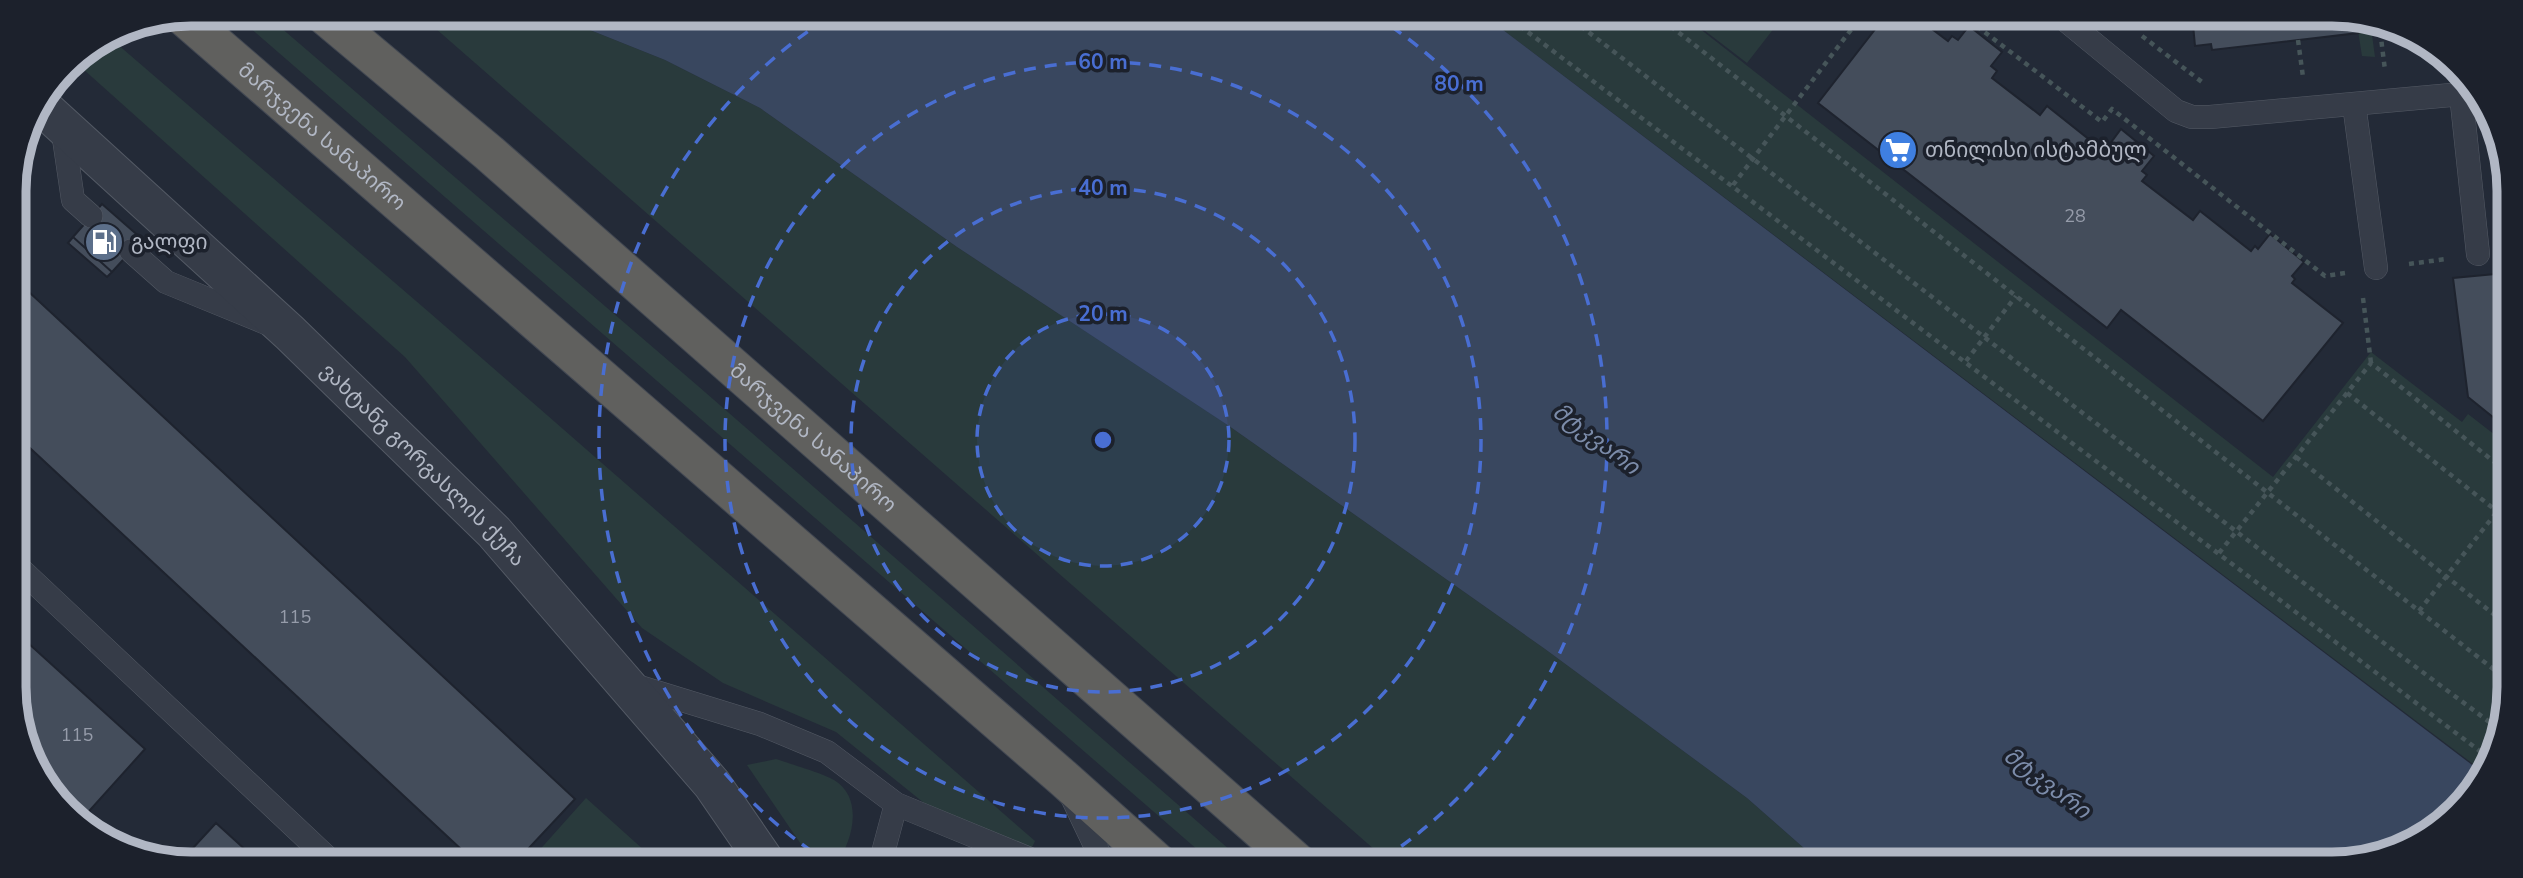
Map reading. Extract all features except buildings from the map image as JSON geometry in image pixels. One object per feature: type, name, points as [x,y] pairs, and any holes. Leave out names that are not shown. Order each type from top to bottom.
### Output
[{"type":"highway","name":"მარჯვენა სანაპირო","points":[[196,27],[1063,778],[1144,852]]},
{"type":"highway","name":"მარჯვენა სანაპირო","points":[[338,27],[499,162],[1285,851]]},
{"type":"street","name":"ვახტანგ გორგასლის ქუჩა","points":[[50,115],[290,333],[494,532],[712,783],[759,852]]},
{"type":"lane","points":[[2080,26],[2176,110],[2192,117],[2464,93]]},
{"type":"lane","points":[[2467,98],[2478,254]]},
{"type":"lane","points":[[2354,104],[2368,270]]},
{"type":"lane","points":[[50,115],[73,200],[91,216]]},
{"type":"lane","points":[[131,251],[166,282],[290,333]]},
{"type":"lane","points":[[26,576],[321,852]]},
{"type":"lane","points":[[624,682],[760,724],[827,752],[896,804],[1012,852]]},
{"type":"lane","points":[[1063,778],[1098,852]]},
{"type":"lane","points":[[883,852],[896,804]]},
{"type":"path","points":[[1521,26],[2483,753]]},
{"type":"path","points":[[1581,26],[2492,724]]},
{"type":"path","points":[[1671,26],[2497,672]]},
{"type":"path","points":[[1733,185],[1854,26]]},
{"type":"path","points":[[1977,26],[2102,122],[2112,109],[2325,275],[2478,254]]},
{"type":"path","points":[[2135,30],[2209,88]]},
{"type":"path","points":[[2380,34],[2388,101]]},
{"type":"path","points":[[2298,40],[2304,81]]},
{"type":"path","points":[[2385,71],[2397,69]]},
{"type":"path","points":[[2219,553],[2371,363],[2368,270]]},
{"type":"path","points":[[1966,361],[2016,296]]},
{"type":"path","points":[[2371,363],[2497,464]]},
{"type":"path","points":[[2347,393],[2497,512],[2419,611]]},
{"type":"path","points":[[2296,457],[2497,617]]},
{"type":"shaded area","points":[[1498,26],[1697,26],[2273,477],[2371,352],[2462,422],[2468,414],[2497,437],[2497,687],[2491,729],[2476,766]]},
{"type":"shaded area","points":[[1699,26],[1775,26],[1747,63]]},
{"type":"shaded area","points":[[249,27],[280,27],[698,386],[1232,852],[1200,852]]},
{"type":"shaded area","points":[[434,27],[583,27],[665,60],[760,108],[957,247],[1229,426],[1545,649],[1747,798],[1808,851],[1377,851]]},
{"type":"shaded area","points":[[2358,28],[2372,31],[2375,57],[2362,56]]},
{"type":"shaded area","points":[[117,44],[1035,841],[1030,852],[984,852],[836,732],[723,683],[642,628],[405,357],[82,67]]},
{"type":"shaded area","points":[[776,759],[834,780],[843,788],[849,797],[853,820],[844,852],[806,852],[747,765]]},
{"type":"shaded area","points":[[586,798],[646,852],[538,852]]},
{"type":"water","name":"მტკვარი","points":[[1498,26],[2475,768],[2456,796],[2432,818],[2395,839],[2364,849],[1808,851],[1747,798],[1545,649],[1229,426],[957,247],[760,108],[665,60],[585,28]]},
{"type":"place","name":"თნილისი ისტამბულ","points":[[1898,150]]},
{"type":"place","name":"გალფი","points":[[104,242]]}]
